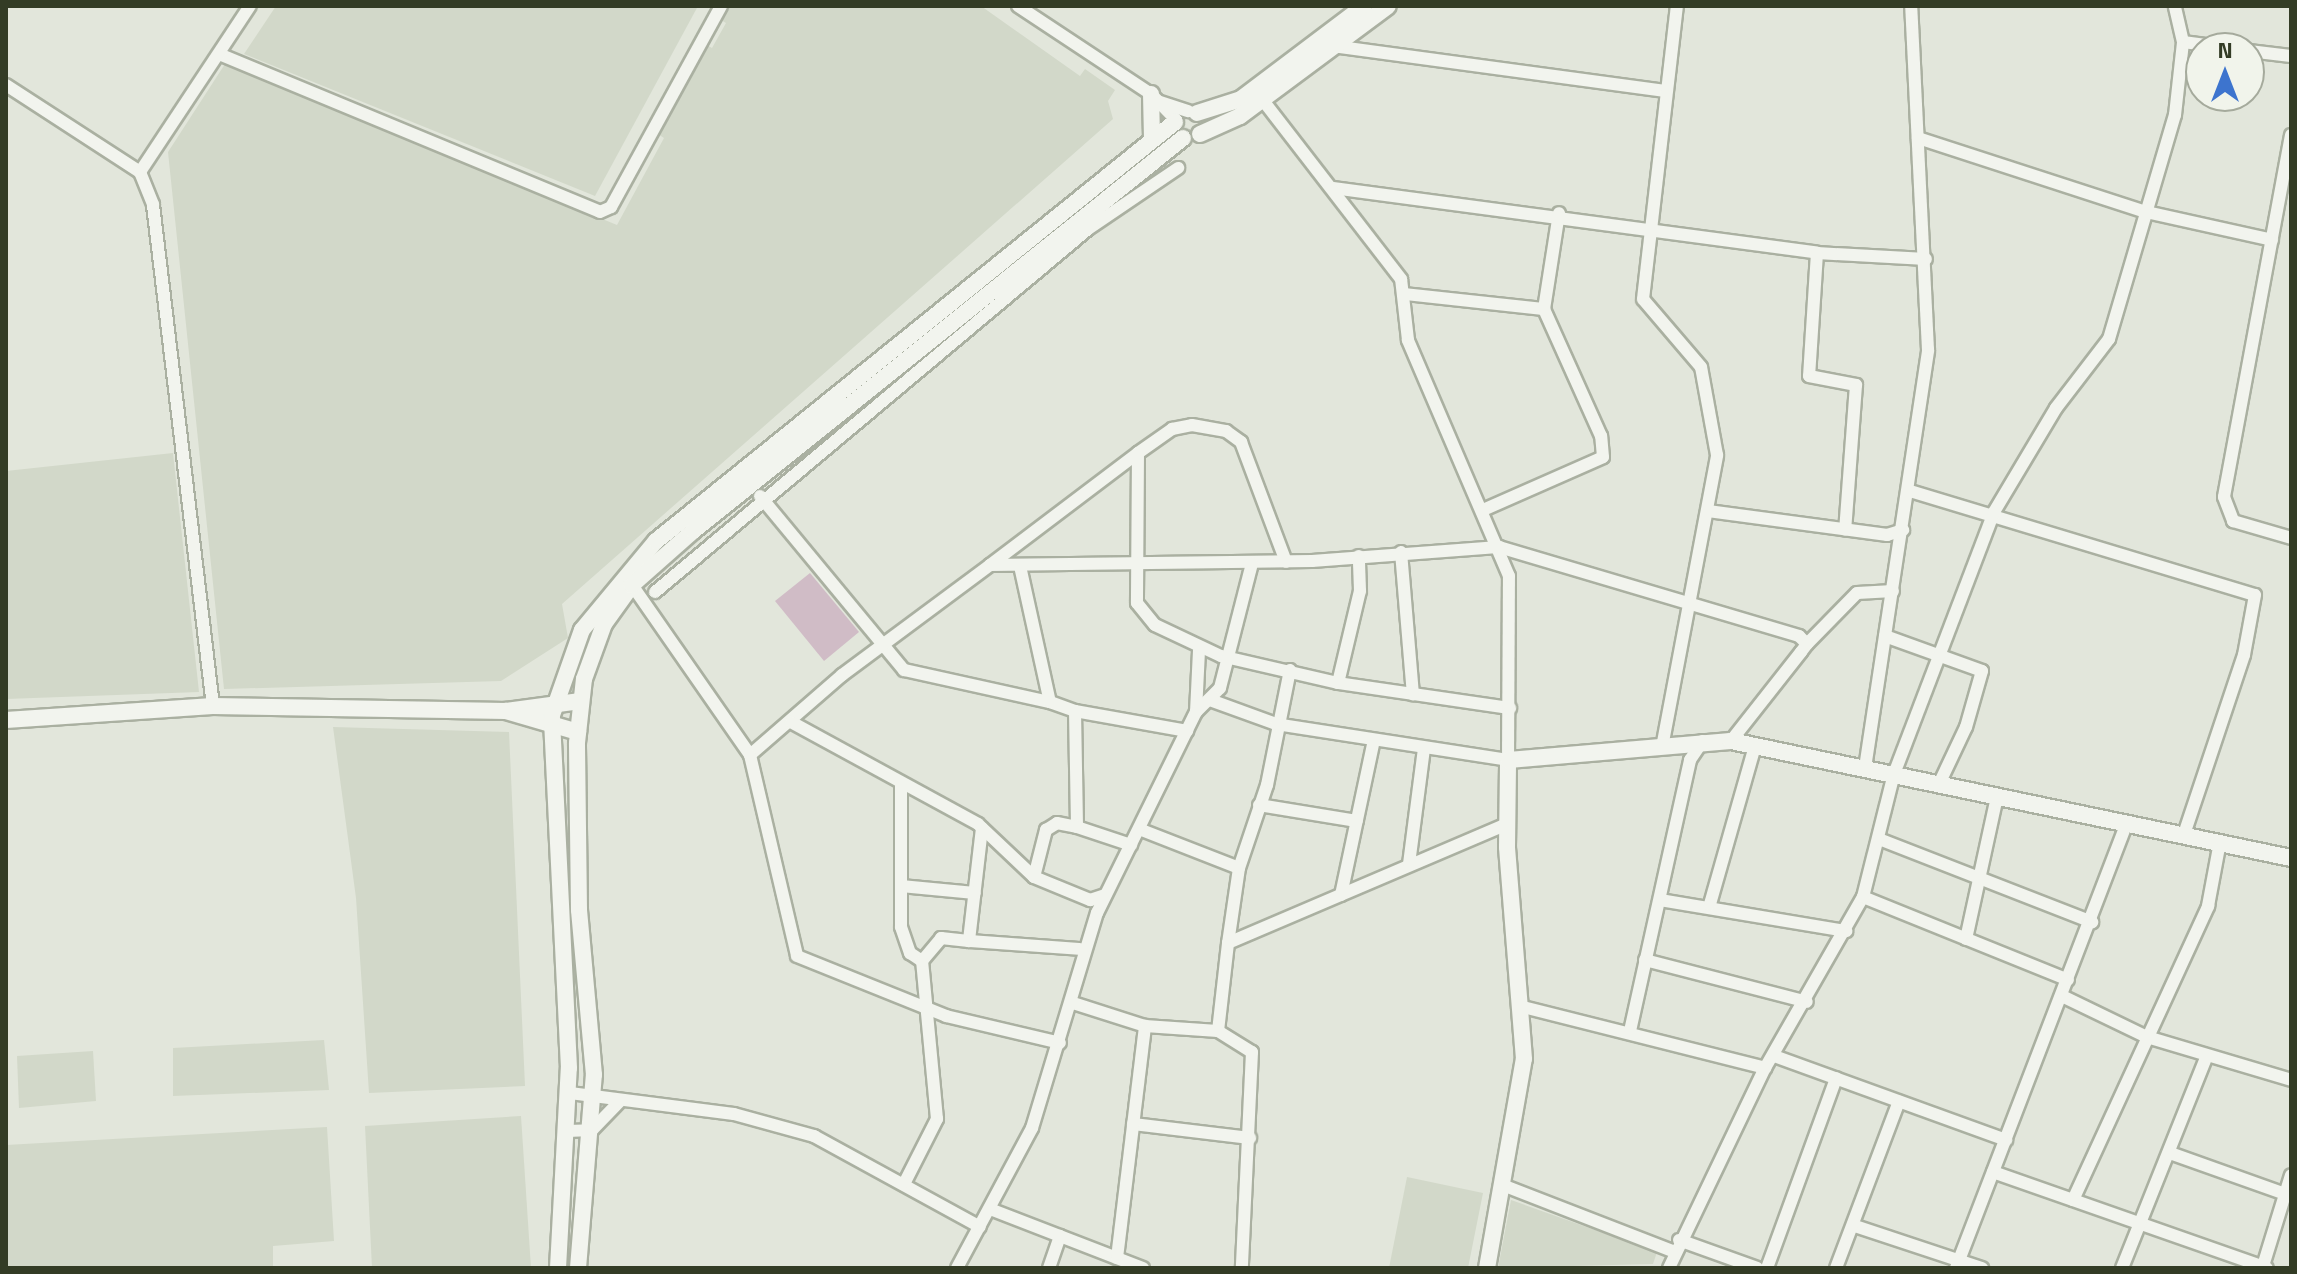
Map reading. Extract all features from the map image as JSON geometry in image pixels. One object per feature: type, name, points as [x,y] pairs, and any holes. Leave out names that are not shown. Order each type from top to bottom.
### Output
[{"type":"street","points":[[140,172],[250,6]]},
{"type":"street","points":[[219,54],[600,212],[611,207],[721,6]]},
{"type":"street","points":[[1018,6],[1154,98],[1200,134],[1388,6]]},
{"type":"street","points":[[655,592],[764,500],[1048,222],[1152,138],[1184,121],[1258,94],[1364,6]]},
{"type":"street","points":[[1663,742],[1717,455],[1703,377],[1691,351],[1643,299],[1677,6]]},
{"type":"street","points":[[1865,768],[1910,491],[1928,350],[1926,259],[1911,6]]},
{"type":"street","points":[[1669,1268],[1765,1068],[1807,1002],[1863,897],[1894,774],[1994,512],[2061,400],[2109,339],[2175,115],[2183,42],[2175,6]]},
{"type":"street","points":[[1333,46],[1665,91]]},
{"type":"street","points":[[2265,53],[2291,56]]},
{"type":"street","points":[[6,85],[140,172],[160,236],[213,706]]},
{"type":"street","points":[[1258,94],[1390,261],[1405,294],[1408,340],[1499,547],[1513,605],[1507,824],[1524,1059],[1505,1186],[1487,1268]]},
{"type":"street","points":[[1152,138],[1154,98]]},
{"type":"street","points":[[558,1268],[570,1093],[553,731],[555,700],[582,630],[631,564],[823,403],[910,356],[1084,224],[1184,121]]},
{"type":"street","points":[[2291,135],[2287,175],[2272,240],[2225,512],[2246,527],[2291,538]]},
{"type":"street","points":[[1918,138],[2146,212],[2272,240]]},
{"type":"street","points":[[910,356],[1059,236],[1178,168]]},
{"type":"street","points":[[1333,188],[1559,213],[1817,253],[1926,259]]},
{"type":"street","points":[[1483,510],[1603,457],[1601,436],[1544,309],[1559,213]]},
{"type":"street","points":[[1048,222],[1059,236]]},
{"type":"street","points":[[1817,253],[1809,376],[1856,385],[1845,530]]},
{"type":"street","points":[[1405,294],[1544,309]]},
{"type":"street","points":[[823,403],[840,425]]},
{"type":"street","points":[[578,1268],[593,1093],[579,910],[578,732],[580,701],[598,636],[632,585],[750,485],[840,425]]},
{"type":"street","points":[[750,755],[884,643],[1138,453],[1181,426],[1226,431],[1252,463],[1286,562]]},
{"type":"street","points":[[1138,453],[1138,611],[1199,650],[1234,654],[1338,683],[1510,708]]},
{"type":"street","points":[[750,485],[909,673],[1050,702],[1075,711],[1187,731]]},
{"type":"street","points":[[1910,491],[1994,512],[2255,595],[2244,655],[2184,834]]},
{"type":"street","points":[[1708,511],[1845,530],[1903,530]]},
{"type":"street","points":[[990,565],[1286,562],[1499,547],[1788,629],[1807,644]]},
{"type":"street","points":[[1401,552],[1413,694]]},
{"type":"street","points":[[1338,683],[1360,591],[1359,556]]},
{"type":"street","points":[[1196,712],[1210,700],[1234,654],[1252,563]]},
{"type":"street","points":[[1020,566],[1050,702]]},
{"type":"street","points":[[632,585],[750,755],[797,956],[926,1007],[1060,1043]]},
{"type":"street","points":[[1731,741],[1807,644],[1857,593],[1893,591]]},
{"type":"street","points":[[1885,636],[1982,673],[1939,784]]},
{"type":"street","points":[[957,1268],[1032,1128],[1073,1003],[1080,949],[1196,712],[1199,650]]},
{"type":"street","points":[[1218,1031],[1239,868],[1259,805],[1290,670]]},
{"type":"street","points":[[6,720],[213,706],[506,711],[555,700],[580,701]]},
{"type":"street","points":[[1210,700],[1276,724],[1508,760],[1663,742],[1731,741],[2291,858]]},
{"type":"street","points":[[506,711],[553,731],[578,732]]},
{"type":"street","points":[[1075,711],[1077,827]]},
{"type":"street","points":[[791,722],[901,786],[982,828],[1034,877],[1090,900],[1105,895]]},
{"type":"street","points":[[1341,895],[1374,740]]},
{"type":"street","points":[[1630,1031],[1690,760],[1704,740]]},
{"type":"street","points":[[1710,904],[1755,746]]},
{"type":"street","points":[[1409,864],[1424,748]]},
{"type":"street","points":[[901,786],[904,941],[922,961],[937,1119],[905,1182]]},
{"type":"street","points":[[1966,939],[1982,882],[1997,797]]},
{"type":"street","points":[[1259,805],[1357,821]]},
{"type":"street","points":[[1034,877],[1046,830],[1057,823],[1131,845]]},
{"type":"street","points":[[1957,1264],[2092,922],[2127,823]]},
{"type":"street","points":[[1228,943],[1507,824]]},
{"type":"street","points":[[969,941],[982,828]]},
{"type":"street","points":[[1139,829],[1239,868]]},
{"type":"street","points":[[1879,839],[1982,882],[2092,922]]},
{"type":"street","points":[[2073,1200],[2208,906],[2220,842]]},
{"type":"street","points":[[901,886],[975,893]]},
{"type":"street","points":[[1863,897],[2068,980]]},
{"type":"street","points":[[1660,900],[1710,904],[1846,931]]},
{"type":"street","points":[[922,961],[941,938],[1080,949]]},
{"type":"street","points":[[1645,960],[1807,1002]]},
{"type":"street","points":[[2062,996],[2147,1037],[2291,1080]]},
{"type":"street","points":[[1073,1003],[1145,1026],[1218,1031],[1256,1061],[1242,1268]]},
{"type":"street","points":[[1519,1006],[1630,1031],[1765,1068]]},
{"type":"street","points":[[1117,1258],[1145,1026]]},
{"type":"street","points":[[1774,1056],[2006,1140]]},
{"type":"street","points":[[2122,1268],[2207,1056]]},
{"type":"street","points":[[1767,1268],[1836,1078]]},
{"type":"street","points":[[570,1093],[593,1093],[620,1101],[734,1114],[814,1136],[905,1182],[980,1227]]},
{"type":"street","points":[[567,1131],[592,1130],[620,1101]]},
{"type":"street","points":[[1836,1268],[1855,1226],[1899,1101]]},
{"type":"street","points":[[1133,1124],[1250,1138]]},
{"type":"street","points":[[2170,1153],[2285,1194]]},
{"type":"street","points":[[1993,1172],[2265,1267],[2291,1175]]},
{"type":"street","points":[[1505,1186],[1677,1246],[1757,1268]]},
{"type":"street","points":[[990,1209],[1143,1268]]},
{"type":"street","points":[[1855,1226],[1957,1264],[1982,1268]]},
{"type":"street","points":[[1049,1268],[1060,1236]]},
{"type":"shaded area","points":[[276,6],[698,6],[595,196],[244,54]]},
{"type":"shaded area","points":[[722,6],[981,6],[1080,76],[1085,69],[1115,90],[1108,101],[1113,119],[562,604],[568,638],[501,681],[224,689],[168,152],[225,64],[617,225],[664,138],[655,132],[702,42],[712,48],[726,23],[716,17]]},
{"type":"shaded area","points":[[173,453],[199,692],[6,699],[6,471]]},
{"type":"shaded area","points":[[810,573],[859,632],[824,661],[775,601]]},
{"type":"shaded area","points":[[333,727],[509,732],[525,1086],[369,1093],[356,898]]},
{"type":"shaded area","points":[[324,1040],[329,1090],[173,1096],[173,1048]]},
{"type":"shaded area","points":[[93,1051],[96,1101],[19,1108],[17,1056]]},
{"type":"shaded area","points":[[521,1116],[531,1268],[372,1268],[365,1126]]},
{"type":"shaded area","points":[[327,1127],[334,1241],[273,1246],[273,1268],[6,1268],[6,1145]]},
{"type":"shaded area","points":[[1407,1177],[1483,1193],[1468,1268],[1389,1268]]},
{"type":"shaded area","points":[[1511,1200],[1657,1252],[1653,1264],[1498,1268]]}]
